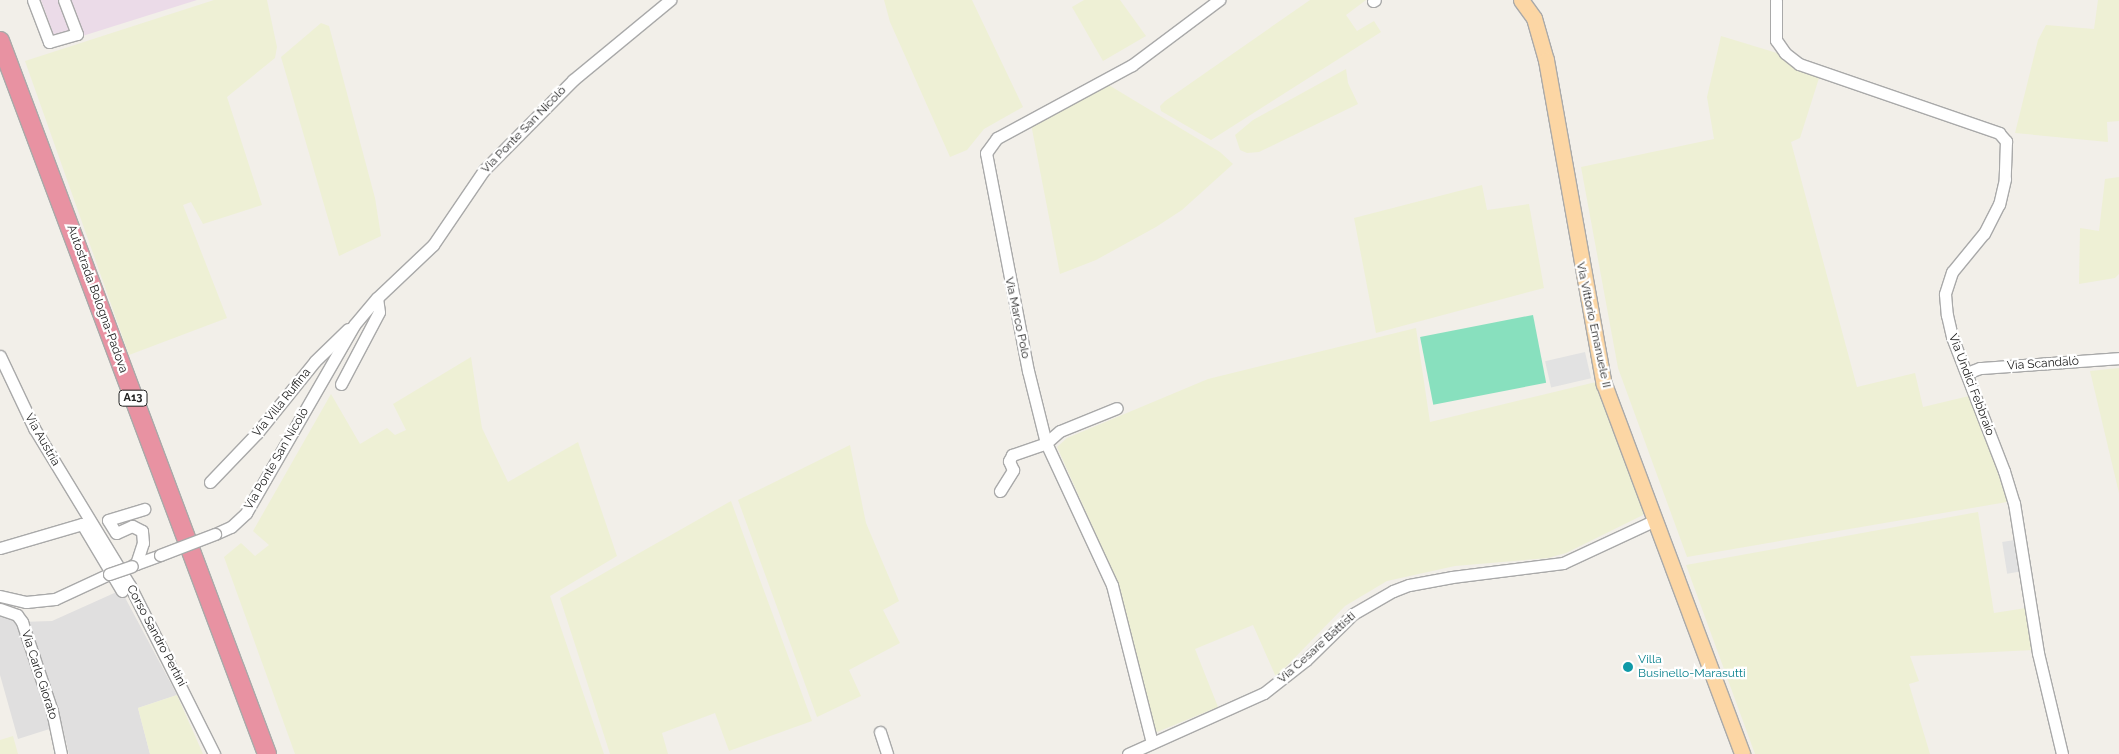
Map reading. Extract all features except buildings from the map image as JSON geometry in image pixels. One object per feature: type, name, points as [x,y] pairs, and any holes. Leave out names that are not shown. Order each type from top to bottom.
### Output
[{"type":"highway","name":"Autostrada Bologna-Padova","points":[[0,41],[266,754]]},
{"type":"highway","name":"Autostrada Bologna-Padova","points":[[0,73],[255,754]]},
{"type":"main road","name":"Via Vittorio Emanuele II","points":[[1521,0],[1534,18],[1546,60],[1604,384],[1653,521],[1742,754]]},
{"type":"street","points":[[33,0],[49,42],[77,34],[64,0]]},
{"type":"street","name":"Via Ponte San Nicolò","points":[[134,565],[231,527],[246,513],[354,325],[376,298],[434,245],[478,177],[515,137],[595,61],[670,0]]},
{"type":"street","name":"Via Marco Polo","points":[[1152,743],[1112,585],[1046,443],[1028,371],[986,154],[997,138],[1132,65],[1219,0]]},
{"type":"street","name":"Via Undici Febbraio","points":[[1776,0],[1776,40],[1785,53],[1799,64],[1999,133],[2006,141],[2005,179],[1999,204],[1984,233],[1952,272],[1945,294],[1952,337],[2014,503],[2038,653],[2062,754]]},
{"type":"street","points":[[341,384],[379,312],[376,298]]},
{"type":"street","name":"Via Villa Ruffina","points":[[210,482],[257,433],[330,345],[354,325]]},
{"type":"street","name":"Via Austria","points":[[0,356],[34,428],[87,522]]},
{"type":"street","name":"Via Scandalò","points":[[1967,373],[1980,368],[2119,358]]},
{"type":"street","points":[[1000,490],[1013,470],[1009,458],[1046,443],[1060,431],[1117,408]]},
{"type":"street","points":[[0,596],[26,602],[55,599],[109,574],[134,565],[144,538],[142,531],[132,526],[116,533],[108,526],[108,518],[144,509]]},
{"type":"street","name":"Via Cesare Battisti","points":[[1128,754],[1264,693],[1306,660],[1352,614],[1393,591],[1409,585],[1452,577],[1562,563],[1653,521]]},
{"type":"street","points":[[0,548],[87,522],[122,591]]},
{"type":"street","name":"Corso Sandro Pertini","points":[[87,522],[173,666],[214,754]]},
{"type":"street","name":"Via Carlo Giorato","points":[[0,609],[17,615],[22,622],[52,711],[61,754]]},
{"type":"street","points":[[880,732],[887,754]]},
{"type":"shaded area","points":[[41,0],[197,0],[57,44]]},
{"type":"shaded area","points":[[1585,352],[1591,378],[1551,388],[1545,361]]},
{"type":"shaded area","points":[[2015,540],[2020,572],[2007,574],[2002,542]]},
{"type":"shaded area","points":[[121,590],[177,695],[138,708],[150,754],[69,754],[62,725],[18,739],[0,675],[0,616],[20,622],[52,621]]},
{"type":"green space","points":[[214,0],[267,0],[277,47],[275,58],[227,97],[262,205],[203,224],[191,202],[183,205],[227,318],[129,355],[25,61]]},
{"type":"green space","points":[[884,0],[972,0],[1023,107],[984,129],[967,150],[950,157],[890,22]]},
{"type":"green space","points":[[1084,0],[1120,0],[1146,36],[1103,61],[1072,7]]},
{"type":"green space","points":[[1310,0],[1366,0],[1346,15],[1357,31],[1374,21],[1381,32],[1211,140],[1161,111],[1160,106],[1165,101]]},
{"type":"green space","points":[[2098,0],[2119,0],[2119,121],[2107,122],[2108,142],[2015,133],[2038,40],[2046,25],[2094,29]]},
{"type":"green space","points":[[321,23],[329,26],[375,198],[381,236],[339,256],[281,57]]},
{"type":"green space","points":[[1721,36],[1777,53],[1791,63],[1820,75],[1800,138],[1791,142],[1857,387],[1915,373],[1923,407],[1969,396],[1987,438],[2007,502],[1687,557],[1618,368],[1581,167],[1714,139],[1707,97]]},
{"type":"green space","points":[[1346,69],[1348,83],[1358,104],[1259,152],[1247,153],[1240,150],[1235,135],[1253,120]]},
{"type":"green space","points":[[1107,84],[1220,152],[1233,164],[1182,210],[1156,227],[1096,260],[1060,274],[1031,124]]},
{"type":"green space","points":[[2119,177],[2119,274],[2115,278],[2079,284],[2080,228],[2099,231],[2105,179]]},
{"type":"green space","points":[[1482,185],[1487,210],[1529,204],[1544,288],[1376,333],[1354,218]]},
{"type":"green space","points":[[1533,315],[1546,383],[1433,405],[1420,337]]},
{"type":"green space","points":[[1416,328],[1430,422],[1596,382],[1645,511],[1643,515],[1566,553],[1548,558],[1455,566],[1387,581],[1345,606],[1276,677],[1253,625],[1195,649],[1218,707],[1157,732],[1151,726],[1117,582],[1057,447],[1067,438],[1208,379]]},
{"type":"green space","points":[[471,357],[482,428],[508,482],[578,442],[617,556],[550,596],[604,754],[295,754],[224,557],[241,543],[255,556],[269,545],[253,531],[331,394],[360,444],[387,428],[395,435],[406,430],[393,404]]},
{"type":"green space","points":[[2119,368],[2119,493],[2090,371]]},
{"type":"green space","points":[[850,445],[866,523],[899,601],[883,610],[900,643],[849,670],[861,696],[817,717],[738,500]]},
{"type":"green space","points":[[731,501],[812,721],[729,751],[715,713],[662,733],[668,754],[610,754],[560,598]]},
{"type":"green space","points":[[1978,512],[1994,613],[2026,608],[2034,650],[1910,656],[1919,681],[1909,684],[1930,754],[1755,754],[1686,565]]},
{"type":"green space","points":[[177,695],[203,754],[150,754],[138,708]]},
{"type":"green space","points":[[13,736],[18,754],[0,754],[0,740]]},
{"type":"place","name":"Villa Businello-Marasutti","points":[[1628,667]]}]
